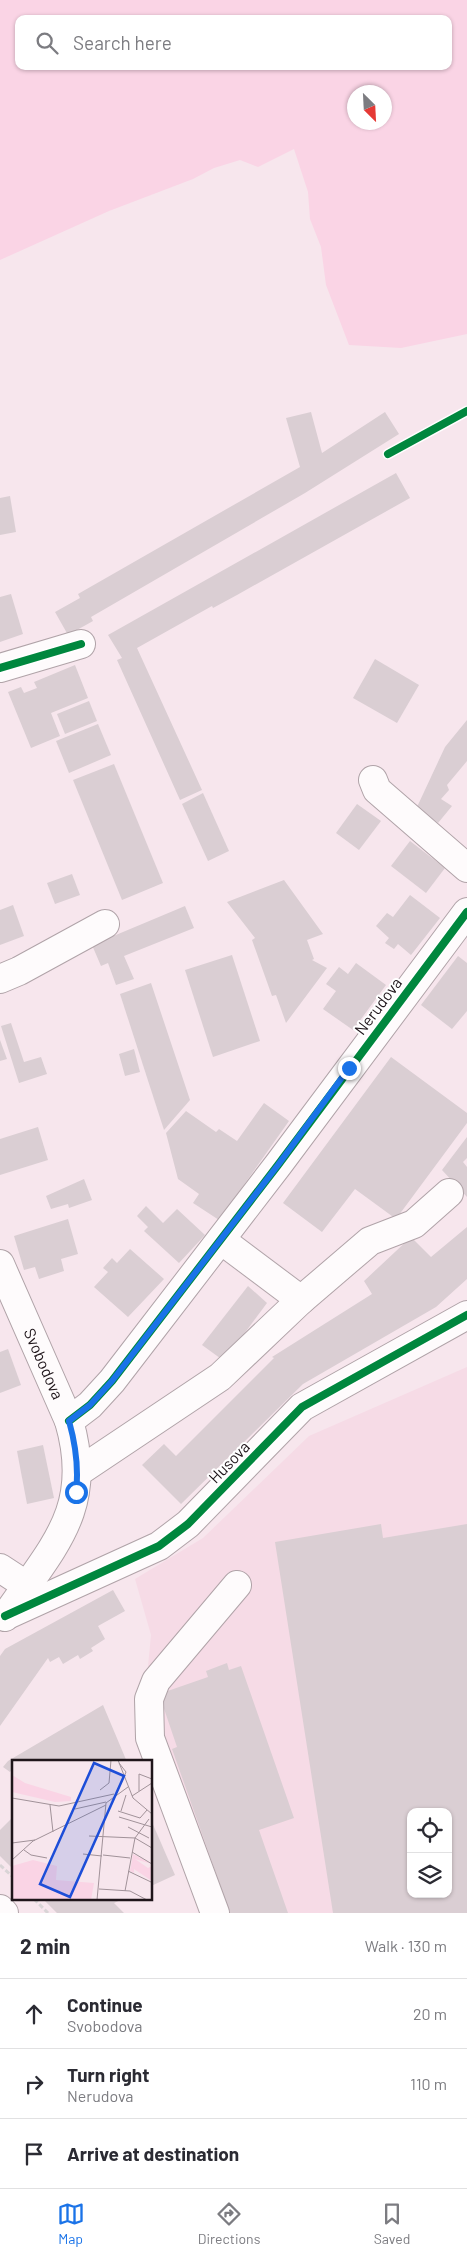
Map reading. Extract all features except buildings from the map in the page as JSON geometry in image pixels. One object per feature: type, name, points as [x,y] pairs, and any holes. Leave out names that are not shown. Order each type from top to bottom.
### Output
[{"type":"street","points":[[0,668],[81,644]]},
{"type":"street","points":[[373,780],[377,790],[467,868]]},
{"type":"street","name":"Nerudova","points":[[69,1421],[90,1405],[112,1381],[221,1240],[467,912]]},
{"type":"street","points":[[0,979],[19,972],[105,924]]},
{"type":"street","points":[[78,1472],[220,1377],[301,1300],[370,1241],[414,1224],[448,1193]]},
{"type":"street","points":[[221,1240],[301,1300]]},
{"type":"street","name":"Svobodova","points":[[0,1264],[69,1421],[76,1446],[78,1472],[74,1501],[64,1530],[3,1620]]},
{"type":"street","name":"Husova","points":[[3,1620],[159,1546],[188,1524],[302,1407],[467,1315]]},
{"type":"street","points":[[0,1568],[26,1585]]},
{"type":"street","points":[[215,1913],[150,1738],[149,1699],[156,1681],[237,1585]]},
{"type":"street","points":[[0,1909],[4,1913]]},
{"type":"path","points":[[0,1865],[12,1876]]},
{"type":"path","points":[[35,1900],[48,1913]]},
{"type":"shaded area","points":[[0,0],[467,0],[467,334],[401,348],[349,345],[326,285],[321,247],[310,219],[308,192],[294,149],[258,167],[240,160],[214,168],[193,179],[109,211],[0,260]]},
{"type":"shaded area","points":[[467,1367],[467,1913],[208,1913],[142,1729],[151,1635],[135,1579],[203,1538],[309,1436]]},
{"type":"cycle path","points":[[388,454],[467,411]]},
{"type":"cycle path","points":[[0,668],[81,644]]},
{"type":"cycle path","points":[[69,1421],[90,1405],[112,1381],[278,1165],[467,912]]},
{"type":"cycle path","points":[[5,1616],[159,1546],[188,1524],[302,1407],[467,1315]]},
{"type":"route","points":[[76,1492],[78,1472],[76,1446],[69,1421],[90,1405],[112,1381],[278,1165],[349,1068]]}]
